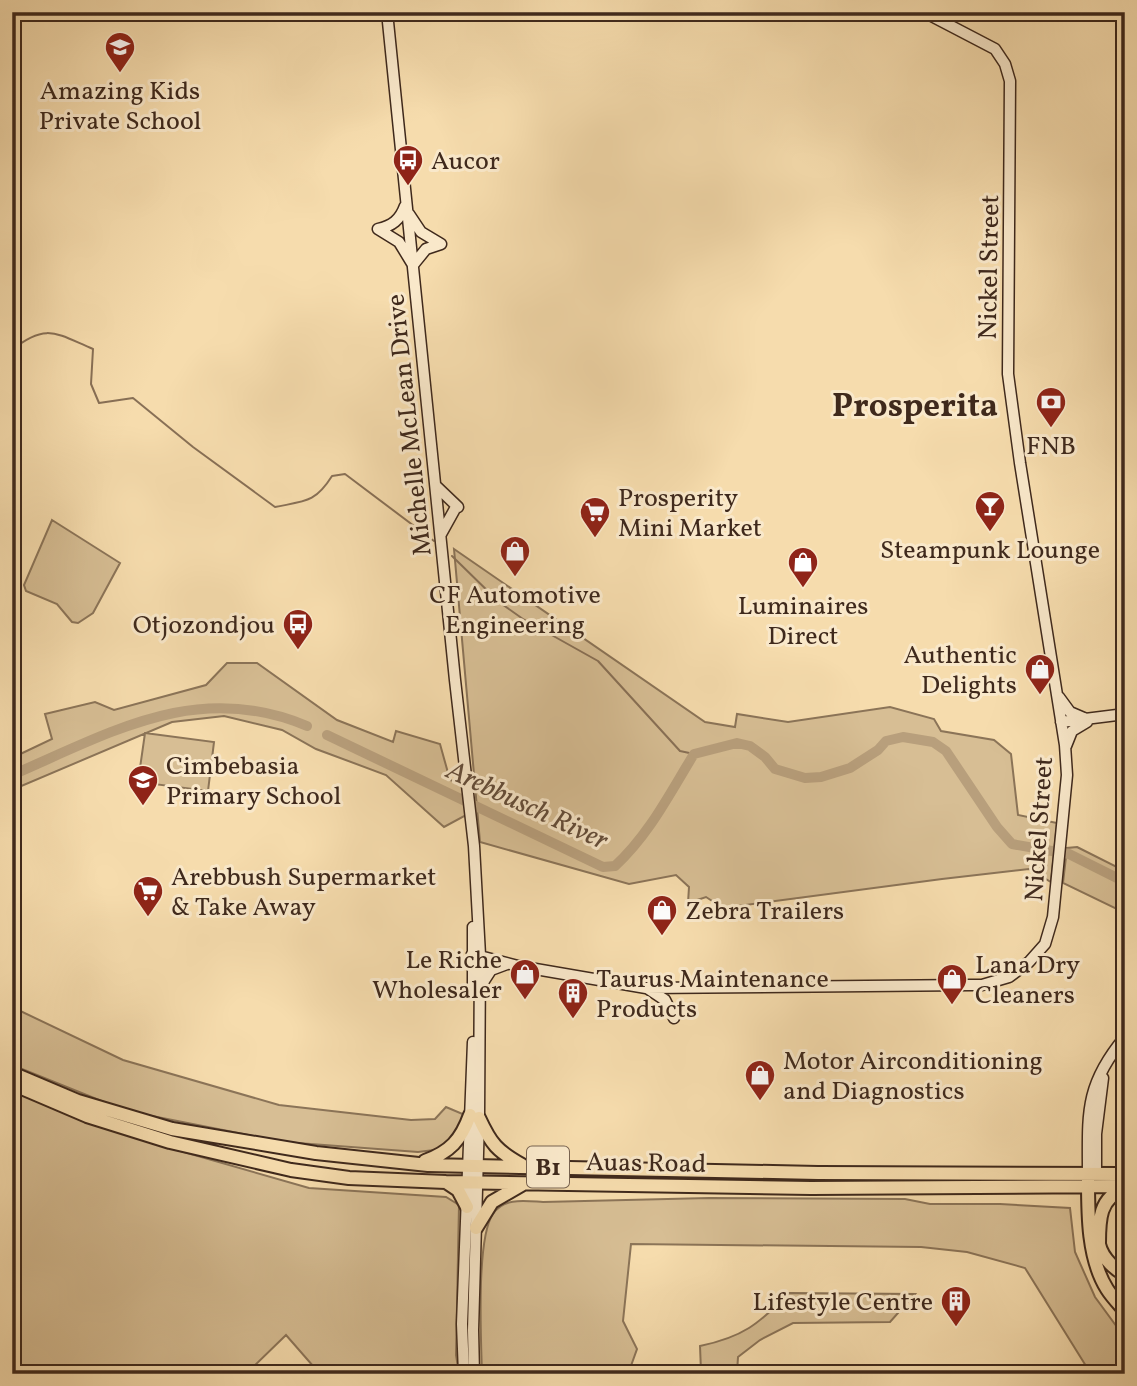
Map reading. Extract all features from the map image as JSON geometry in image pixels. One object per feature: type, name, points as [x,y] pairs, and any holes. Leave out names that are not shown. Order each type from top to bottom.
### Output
[{"type":"highway","name":"Auas Road","points":[[12,1073],[78,1101],[172,1129],[316,1153],[418,1164],[1092,1181],[1125,1188]]},
{"type":"highway","name":"Auas Road","points":[[12,1084],[64,1107],[170,1142],[302,1172],[349,1178],[811,1188],[1092,1181],[1125,1174]]},
{"type":"highway","points":[[418,1164],[453,1146],[475,1116],[497,1150],[524,1166]]},
{"type":"highway","points":[[1092,1181],[1098,1244],[1110,1264],[1125,1275]]},
{"type":"highway","points":[[1092,1181],[1091,1237],[1095,1257],[1106,1288],[1125,1311]]},
{"type":"highway","points":[[446,1182],[458,1190],[467,1207]]},
{"type":"highway","points":[[476,1228],[492,1202],[526,1183]]},
{"type":"highway","points":[[1098,1244],[1100,1213],[1107,1199],[1125,1188]]},
{"type":"street","name":"Michelle McLean Drive","points":[[387,12],[468,786],[476,955],[475,1116]]},
{"type":"street","name":"Nickel Street","points":[[476,955],[507,964],[646,988],[971,985],[1001,980],[1029,962],[1045,944],[1053,917],[1067,775],[1057,690],[1021,472],[1008,374],[1010,81],[1005,64],[995,48],[924,12]]},
{"type":"street","points":[[406,204],[411,218],[421,232],[441,244],[426,249],[412,265],[400,242],[378,229],[398,220],[406,204]]},
{"type":"street","points":[[436,486],[457,507],[440,534]]},
{"type":"street","points":[[1057,690],[1062,703],[1070,712],[1084,718],[1098,719]]},
{"type":"street","points":[[1066,753],[1067,739],[1084,722],[1125,714]]},
{"type":"street","points":[[1061,722],[1098,719]]},
{"type":"street","name":"Michelle McLean Drive","points":[[471,832],[479,931],[476,955],[479,988],[473,1182]]},
{"type":"street","points":[[479,931],[485,948],[507,964]]},
{"type":"street","points":[[479,988],[491,970],[507,964]]},
{"type":"street","points":[[646,988],[665,1000],[674,1018]]},
{"type":"street","points":[[1092,1181],[1089,1106],[1107,1059],[1125,1037]]},
{"type":"street","points":[[464,1374],[462,1324],[467,1207],[473,1182]]},
{"type":"street","points":[[473,1182],[476,1228],[474,1374]]},
{"type":"shaded area","points":[[52,520],[120,563],[93,613],[78,623],[72,622],[57,604],[26,591],[24,585]]},
{"type":"shaded area","points":[[454,549],[705,722],[735,727],[737,714],[788,722],[890,707],[934,719],[941,731],[994,740],[1011,754],[1018,815],[1057,823],[1051,882],[1029,869],[723,908],[706,897],[688,903],[689,887],[676,875],[629,884],[480,842]]},
{"type":"shaded area","points":[[227,663],[257,663],[337,720],[393,742],[396,731],[440,744],[450,780],[468,786],[470,813],[444,827],[386,775],[316,749],[282,730],[224,716],[172,722],[12,790],[12,758],[52,739],[45,714],[95,702],[114,710],[206,685]]},
{"type":"shaded area","points":[[145,733],[214,742],[208,791],[138,782]]},
{"type":"shaded area","points":[[1077,847],[1125,871],[1125,913],[1063,883],[1067,848]]},
{"type":"shaded area","points":[[12,1007],[123,1060],[279,1105],[411,1120],[435,1119],[446,1107],[465,1115],[455,1137],[443,1147],[418,1152],[284,1142],[142,1114],[109,1104],[12,1065]]},
{"type":"shaded area","points":[[12,1089],[156,1144],[309,1188],[446,1197],[459,1205],[456,1355],[459,1374],[320,1374],[286,1335],[246,1374],[12,1374]]},
{"type":"shaded area","points":[[905,1199],[930,1204],[1070,1208],[1075,1252],[1095,1297],[1125,1338],[1125,1374],[1091,1374],[1025,1268],[967,1252],[921,1247],[631,1244],[623,1321],[637,1349],[628,1374],[482,1374],[484,1244],[493,1214],[503,1205],[523,1201]]},
{"type":"shaded area","points":[[789,1293],[915,1294],[890,1322],[793,1323],[760,1340],[738,1357],[737,1373],[701,1371],[700,1346],[728,1338],[749,1328]]},
{"type":"waterway","points":[[12,350],[24,341],[43,333],[61,335],[93,349],[91,384],[99,403],[133,398],[193,447],[275,507],[308,499],[320,491],[332,476],[345,474],[434,541]]},
{"type":"waterway","points":[[452,556],[499,602],[523,619],[598,661],[680,751],[694,754]]},
{"type":"waterway","name":"Arebbusch River","points":[[12,775],[121,728],[192,710],[229,708],[267,713],[307,726]]},
{"type":"waterway","name":"Arebbusch River","points":[[327,735],[603,867],[615,866],[638,841],[694,754],[737,743],[750,746],[775,769],[805,778],[821,777],[850,768],[878,750],[886,741],[903,737],[933,742],[946,751],[997,827],[1012,844],[1069,854],[1125,882]]},
{"type":"place","name":"Amazing Kids Private School","points":[[120,74]]},
{"type":"place","name":"Aucor","points":[[408,187]]},
{"type":"place","name":"FNB","points":[[1051,429]]},
{"type":"place","name":"Steampunk Lounge","points":[[990,533]]},
{"type":"place","name":"Prosperity Mini Market","points":[[595,539]]},
{"type":"place","name":"CF Automotive Engineering","points":[[515,578]]},
{"type":"place","name":"Luminaires Direct","points":[[803,589]]},
{"type":"place","name":"Otjozondjou","points":[[298,651]]},
{"type":"place","name":"Authentic Delights","points":[[1040,696]]},
{"type":"place","name":"Cimbebasia Primary School","points":[[143,807]]},
{"type":"place","name":"Arebbush Supermarket & Take Away","points":[[148,918]]},
{"type":"place","name":"Zebra Trailers","points":[[662,937]]},
{"type":"place","name":"Le Riche Wholesaler","points":[[525,1001]]},
{"type":"place","name":"Lana Dry Cleaners","points":[[952,1006]]},
{"type":"place","name":"Taurus Maintenance Products","points":[[573,1020]]},
{"type":"place","name":"Motor Airconditioning and Diagnostics","points":[[760,1102]]},
{"type":"place","name":"Lifestyle Centre","points":[[956,1328]]},
{"type":"district","name":"Prosperita","points":[[915,404]]}]
